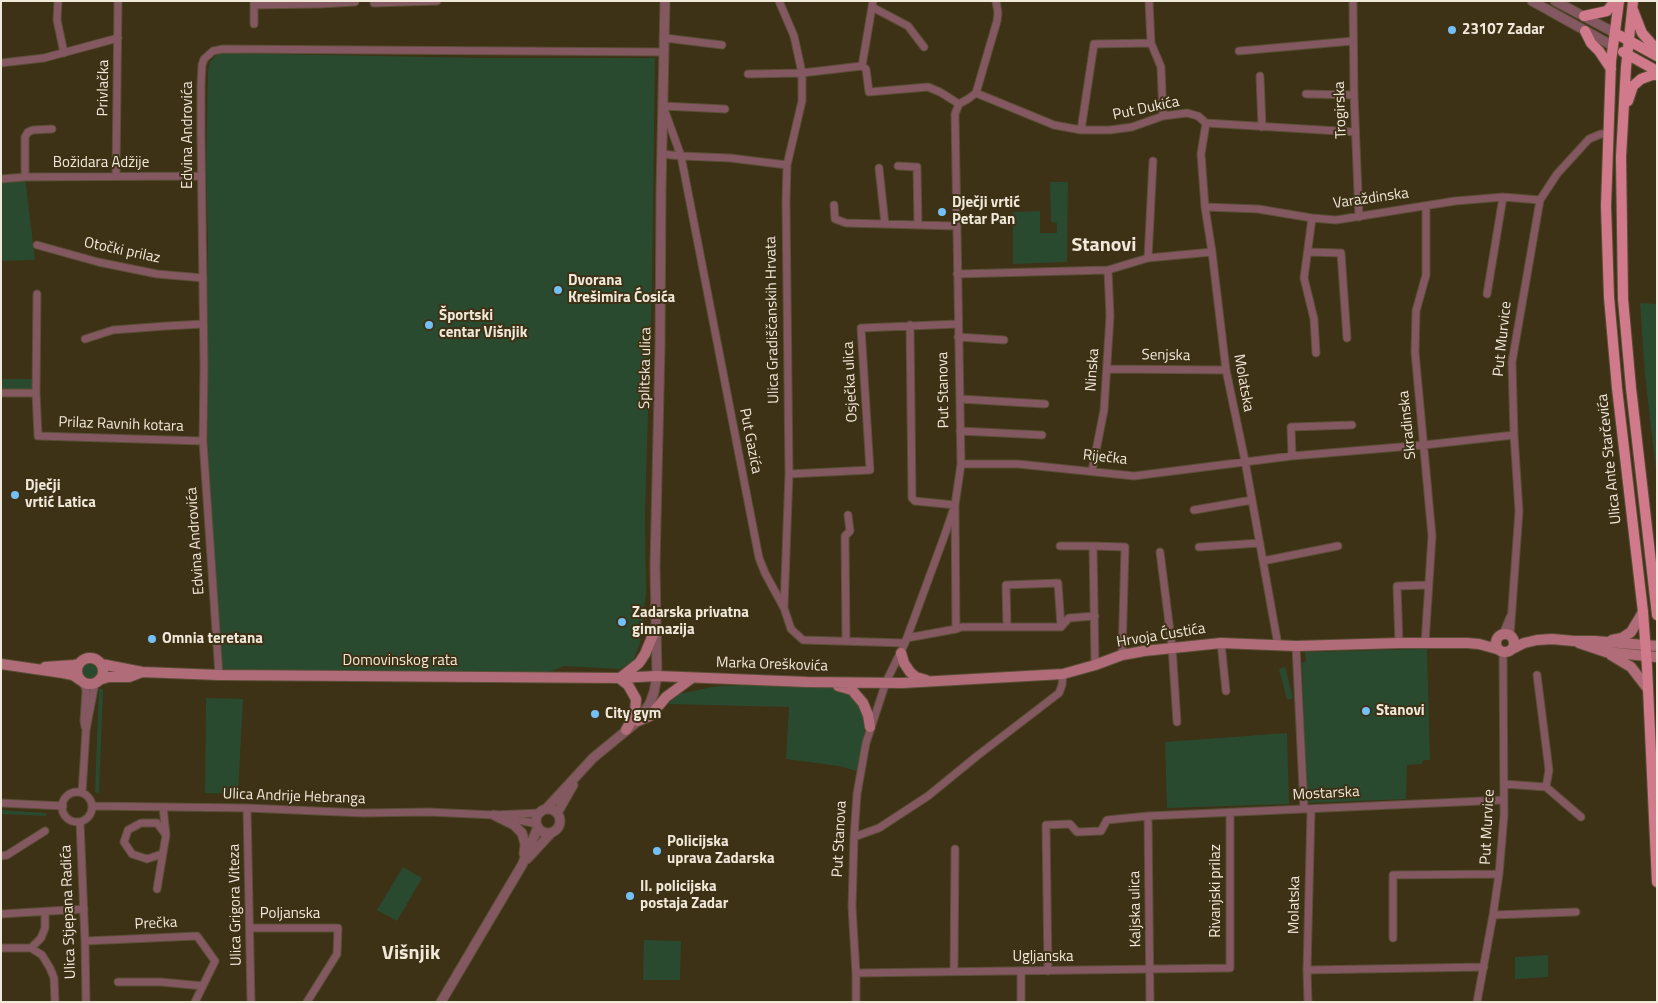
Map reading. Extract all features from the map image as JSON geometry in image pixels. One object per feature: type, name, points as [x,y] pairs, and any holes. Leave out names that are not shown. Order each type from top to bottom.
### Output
[{"type":"main road","points":[[1584,16],[1607,12],[1615,1]]},
{"type":"main road","name":"Ulica Ante Starčevića","points":[[1620,1],[1613,46],[1606,206],[1609,297],[1617,388],[1643,612],[1657,882]]},
{"type":"main road","points":[[1633,4],[1642,33],[1657,50]]},
{"type":"main road","name":"Ulica Ante Starčevića","points":[[1633,4],[1627,55],[1621,175],[1623,299],[1631,388],[1657,615]]},
{"type":"main road","points":[[1585,31],[1591,43],[1600,51],[1612,70]]},
{"type":"main road","points":[[1615,33],[1657,56]]},
{"type":"main road","points":[[1613,46],[1657,71]]},
{"type":"main road","points":[[1624,108],[1635,84],[1646,76],[1657,75]]},
{"type":"main road","points":[[1643,612],[1631,632],[1606,647],[1631,667],[1648,689]]},
{"type":"main road","points":[[626,730],[635,714],[636,699],[628,685],[619,678],[639,663],[655,630]]},
{"type":"main road","points":[[1504,636],[1514,644],[1504,650],[1496,643],[1504,636]]},
{"type":"main road","name":"Hrvoja Ćustića","points":[[1479,644],[1504,636],[1537,640],[1563,640],[1657,657]]},
{"type":"main road","name":"Hrvoja Ćustića","points":[[1062,674],[1122,655],[1172,647],[1221,643],[1278,646],[1296,652],[1398,643],[1479,644],[1504,650],[1537,640]]},
{"type":"main road","name":"Hrvoja Ćustića","points":[[1606,647],[1657,646]]},
{"type":"main road","points":[[901,653],[904,664],[910,672],[916,677],[932,681]]},
{"type":"main road","points":[[1,664],[35,670],[73,675],[82,681],[97,682],[103,674],[101,664],[91,658],[84,659],[74,666],[49,666],[35,670]]},
{"type":"main road","points":[[79,664],[77,672],[82,681]]},
{"type":"main road","name":"Domovinskog rata","points":[[101,664],[142,672],[218,675],[619,678],[656,676]]},
{"type":"main road","name":"Domovinskog rata","points":[[97,682],[108,677],[129,677],[142,672]]},
{"type":"main road","points":[[886,682],[1062,674]]},
{"type":"main road","name":"Marka Oreškovića","points":[[656,676],[822,682],[886,682]]},
{"type":"main road","points":[[638,721],[650,716],[666,697],[692,678]]},
{"type":"main road","points":[[822,682],[852,690],[864,704],[870,727]]},
{"type":"street","points":[[58,1],[58,20],[64,53]]},
{"type":"street","name":"Privlačka","points":[[116,176],[118,1]]},
{"type":"street","points":[[374,3],[437,1]]},
{"type":"street","name":"Splitska ulica","points":[[638,721],[654,692],[656,676],[655,630],[662,154],[666,1]]},
{"type":"street","name":"Ulica Gradiščanskih Hrvata","points":[[779,1],[794,36],[802,73],[802,101],[787,165],[789,474],[784,608]]},
{"type":"street","points":[[862,66],[866,69],[869,92],[928,87],[959,104],[976,93],[997,21],[996,1]]},
{"type":"street","points":[[1149,1],[1151,44],[1161,67],[1163,116]]},
{"type":"street","name":"Trogirska","points":[[1353,1],[1358,217]]},
{"type":"street","points":[[1532,1],[1613,46]]},
{"type":"street","points":[[1555,1],[1615,33]]},
{"type":"street","points":[[254,24],[254,3],[355,2]]},
{"type":"street","points":[[862,66],[873,4],[908,26],[924,47]]},
{"type":"street","points":[[1,64],[44,58],[118,38]]},
{"type":"street","points":[[665,38],[722,45]]},
{"type":"street","points":[[1240,51],[1353,41]]},
{"type":"street","points":[[1081,130],[1094,44],[1151,44]]},
{"type":"street","name":"Edvina Androvića","points":[[218,675],[203,441],[201,176],[202,65],[204,59],[213,52],[223,49],[664,52]]},
{"type":"street","points":[[748,74],[802,73],[862,66]]},
{"type":"street","points":[[1260,76],[1262,127]]},
{"type":"street","name":"Put Dukića","points":[[976,93],[1054,125],[1081,130],[1132,127],[1163,116],[1187,113],[1198,116],[1206,124],[1355,132]]},
{"type":"street","points":[[1306,94],[1354,95]]},
{"type":"street","name":"Put Stanova","points":[[856,1002],[852,907],[854,837],[861,772],[870,727],[886,682],[906,640],[955,505],[960,464],[955,114],[959,104]]},
{"type":"street","points":[[663,106],[726,109]]},
{"type":"street","name":"Put Gazića","points":[[663,106],[681,156],[759,558],[784,608],[791,629],[804,640],[846,641],[906,640],[956,630],[962,627],[1061,627]]},
{"type":"street","name":"Molatska","points":[[1206,124],[1200,154],[1226,370],[1245,461],[1278,646]]},
{"type":"street","points":[[25,177],[25,137],[28,132],[33,130],[52,129]]},
{"type":"street","name":"Put Murvice","points":[[1504,636],[1512,612],[1520,510],[1514,434],[1512,362],[1540,200],[1557,174],[1589,139],[1601,134],[1609,134]]},
{"type":"street","points":[[662,154],[730,158],[787,165]]},
{"type":"street","points":[[1148,258],[1153,161]]},
{"type":"street","points":[[898,166],[917,167],[918,225]]},
{"type":"street","points":[[879,168],[885,224]]},
{"type":"street","name":"Božidara Adžije","points":[[1,180],[25,177],[201,176]]},
{"type":"street","points":[[1487,294],[1503,198]]},
{"type":"street","name":"Varaždinska","points":[[1205,208],[1258,209],[1336,220],[1455,201],[1503,198],[1540,200]]},
{"type":"street","points":[[834,205],[835,219],[846,223],[956,226]]},
{"type":"street","name":"Skradinska","points":[[1424,643],[1432,536],[1415,352],[1416,311],[1426,275],[1426,206]]},
{"type":"street","points":[[1312,218],[1304,278],[1314,319],[1316,353]]},
{"type":"street","name":"Otočki prilaz","points":[[37,245],[98,262],[157,274],[203,278]]},
{"type":"street","points":[[958,274],[1108,270],[1148,258],[1212,252]]},
{"type":"street","points":[[1308,252],[1341,253],[1347,338]]},
{"type":"street","name":"Ninska","points":[[1092,472],[1104,410],[1110,316],[1108,270]]},
{"type":"street","points":[[1,393],[36,393],[37,294]]},
{"type":"street","points":[[85,339],[113,330],[203,324]]},
{"type":"street","name":"Osječka ulica","points":[[789,474],[870,470],[861,328],[958,324]]},
{"type":"street","points":[[910,326],[912,498],[915,501],[955,505],[956,630]]},
{"type":"street","points":[[958,337],[1004,340]]},
{"type":"street","name":"Senjska","points":[[1107,369],[1226,370]]},
{"type":"street","name":"Prilaz Ravnih kotara","points":[[36,393],[38,436],[203,441]]},
{"type":"street","points":[[960,399],[1045,404]]},
{"type":"street","points":[[1292,456],[1291,426],[1352,425]]},
{"type":"street","points":[[960,431],[1042,435]]},
{"type":"street","name":"Riječka","points":[[960,464],[1018,464],[1134,476],[1245,461],[1424,445],[1514,434]]},
{"type":"street","points":[[1194,510],[1252,500]]},
{"type":"street","points":[[846,641],[845,536],[850,531],[848,515]]},
{"type":"street","points":[[1199,547],[1260,542]]},
{"type":"street","points":[[1060,546],[1125,547],[1122,655]]},
{"type":"street","points":[[1093,546],[1095,665]]},
{"type":"street","points":[[1263,561],[1338,546]]},
{"type":"street","points":[[1160,552],[1172,647],[1176,722]]},
{"type":"street","points":[[1007,627],[1006,585],[1058,583],[1061,627]]},
{"type":"street","points":[[1398,643],[1396,586],[1428,584]]},
{"type":"street","points":[[1061,627],[1069,618],[1094,616]]},
{"type":"street","points":[[1221,643],[1226,690]]},
{"type":"street","name":"Put Murvice","points":[[1477,1002],[1499,874],[1504,800],[1504,650]]},
{"type":"street","name":"Molatska","points":[[1296,652],[1308,809],[1308,1002]]},
{"type":"street","points":[[854,837],[879,828],[928,796],[1059,693],[1062,685],[1062,674]]},
{"type":"street","points":[[1537,675],[1549,770],[1546,787]]},
{"type":"street","points":[[82,681],[86,690],[84,721],[86,730]]},
{"type":"street","points":[[82,793],[86,730],[97,682]]},
{"type":"street","points":[[441,1002],[522,865],[537,826],[536,820],[542,811],[605,747],[638,721]]},
{"type":"street","points":[[557,813],[582,770]]},
{"type":"street","points":[[1504,784],[1546,787],[1581,817]]},
{"type":"street","points":[[82,793],[89,798],[92,806],[87,818],[80,822],[75,822],[67,818],[63,806],[69,795],[82,793]]},
{"type":"street","name":"Mostarska","points":[[1048,971],[1046,825],[1070,824],[1077,832],[1101,831],[1107,820],[1148,816],[1504,800]]},
{"type":"street","points":[[1,803],[63,806]]},
{"type":"street","name":"Ulica Andrije Hebranga","points":[[92,806],[247,808],[312,812],[428,812],[494,815],[542,811]]},
{"type":"street","points":[[157,889],[166,835],[163,807]]},
{"type":"street","name":"Ulica Grigora Viteza","points":[[247,808],[251,1002]]},
{"type":"street","points":[[522,865],[559,824],[557,813],[550,809],[542,811]]},
{"type":"street","name":"Rivanjski prilaz","points":[[1230,813],[1230,968]]},
{"type":"street","points":[[494,815],[514,825],[522,833],[525,844],[522,865]]},
{"type":"street","name":"Ulica Andrije Hebranga","points":[[494,815],[537,826]]},
{"type":"street","name":"Kaljska ulica","points":[[1148,816],[1150,1002]]},
{"type":"street","name":"Ulica Stjepana Radića","points":[[80,822],[86,941],[86,1002]]},
{"type":"street","points":[[162,854],[147,859],[132,854],[124,842],[128,830],[141,823],[157,823],[166,835]]},
{"type":"street","points":[[537,826],[544,832],[552,832]]},
{"type":"street","points":[[1,856],[7,855],[45,831]]},
{"type":"street","points":[[954,972],[955,849]]},
{"type":"street","points":[[1394,938],[1393,875],[1499,874]]},
{"type":"street","points":[[1,914],[84,909]]},
{"type":"street","points":[[31,948],[41,938],[45,928],[45,912]]},
{"type":"street","points":[[1493,915],[1576,912]]},
{"type":"street","name":"Poljanska","points":[[250,928],[338,928],[337,954],[307,1002]]},
{"type":"street","name":"Prečka","points":[[86,941],[197,936],[215,961],[203,986]]},
{"type":"street","points":[[1,948],[31,948],[42,955],[54,978],[55,1002]]},
{"type":"street","points":[[1307,970],[1484,967]]},
{"type":"street","name":"Ugljanska","points":[[856,973],[1230,968]]},
{"type":"street","points":[[1021,971],[1021,1002]]},
{"type":"street","points":[[118,982],[162,982],[203,986],[196,1002]]},
{"type":"green space","name":"Športski centar Višnjik","points":[[221,53],[481,58],[655,58],[652,280],[645,514],[646,593],[640,643],[633,661],[620,669],[564,666],[537,677],[219,675],[208,445],[206,171],[208,71],[210,62]]},
{"type":"green space","points":[[25,177],[35,260],[1,261],[1,179]]},
{"type":"green space","points":[[1050,182],[1068,182],[1067,262],[1013,264],[1013,212],[1040,211],[1040,233],[1057,233],[1057,223],[1051,222]]},
{"type":"green space","points":[[1640,303],[1657,304],[1657,479],[1645,375]]},
{"type":"green space","points":[[1,379],[32,379],[32,388],[30,390],[1,389]]},
{"type":"green space","name":"Stanovi","points":[[1427,649],[1430,760],[1423,760],[1422,764],[1407,765],[1406,799],[1307,803],[1302,663],[1306,661],[1305,652]]},
{"type":"green space","points":[[90,664],[95,666],[97,671],[95,676],[90,678],[85,676],[83,671],[85,666]]},
{"type":"green space","points":[[1285,667],[1293,698],[1287,700],[1279,669]]},
{"type":"green space","points":[[822,682],[856,683],[860,692],[866,743],[861,772],[839,766],[786,759],[789,707],[667,704],[679,694],[717,686]]},
{"type":"green space","points":[[99,689],[103,689],[99,793],[95,792]]},
{"type":"green space","points":[[206,698],[243,699],[238,794],[205,793]]},
{"type":"green space","points":[[1287,733],[1289,804],[1167,808],[1165,742]]},
{"type":"green space","points":[[1,810],[46,813],[46,816],[1,814]]},
{"type":"green space","points":[[403,867],[422,878],[397,921],[377,910]]},
{"type":"green space","points":[[644,940],[681,941],[680,980],[643,980]]},
{"type":"green space","points":[[1548,955],[1548,977],[1515,979],[1515,957]]},
{"type":"place","name":"23107 Zadar","points":[[1452,30]]},
{"type":"place","name":"Dječji vrtić Petar Pan","points":[[942,212]]},
{"type":"place","name":"Dvorana Krešimira Ćosića","points":[[558,290]]},
{"type":"place","name":"Športski centar Višnjik","points":[[429,325]]},
{"type":"place","name":"Dječji vrtić Latica","points":[[15,495]]},
{"type":"place","name":"Zadarska privatna gimnazija","points":[[622,622]]},
{"type":"place","name":"Omnia teretana","points":[[152,639]]},
{"type":"place","name":"Stanovi","points":[[1366,711]]},
{"type":"place","name":"City gym","points":[[595,714]]},
{"type":"place","name":"Policijska uprava Zadarska","points":[[657,851]]},
{"type":"place","name":"II. policijska postaja Zadar","points":[[630,896]]},
{"type":"district","name":"Stanovi","points":[[1104,246]]},
{"type":"district","name":"Višnjik","points":[[411,954]]}]
